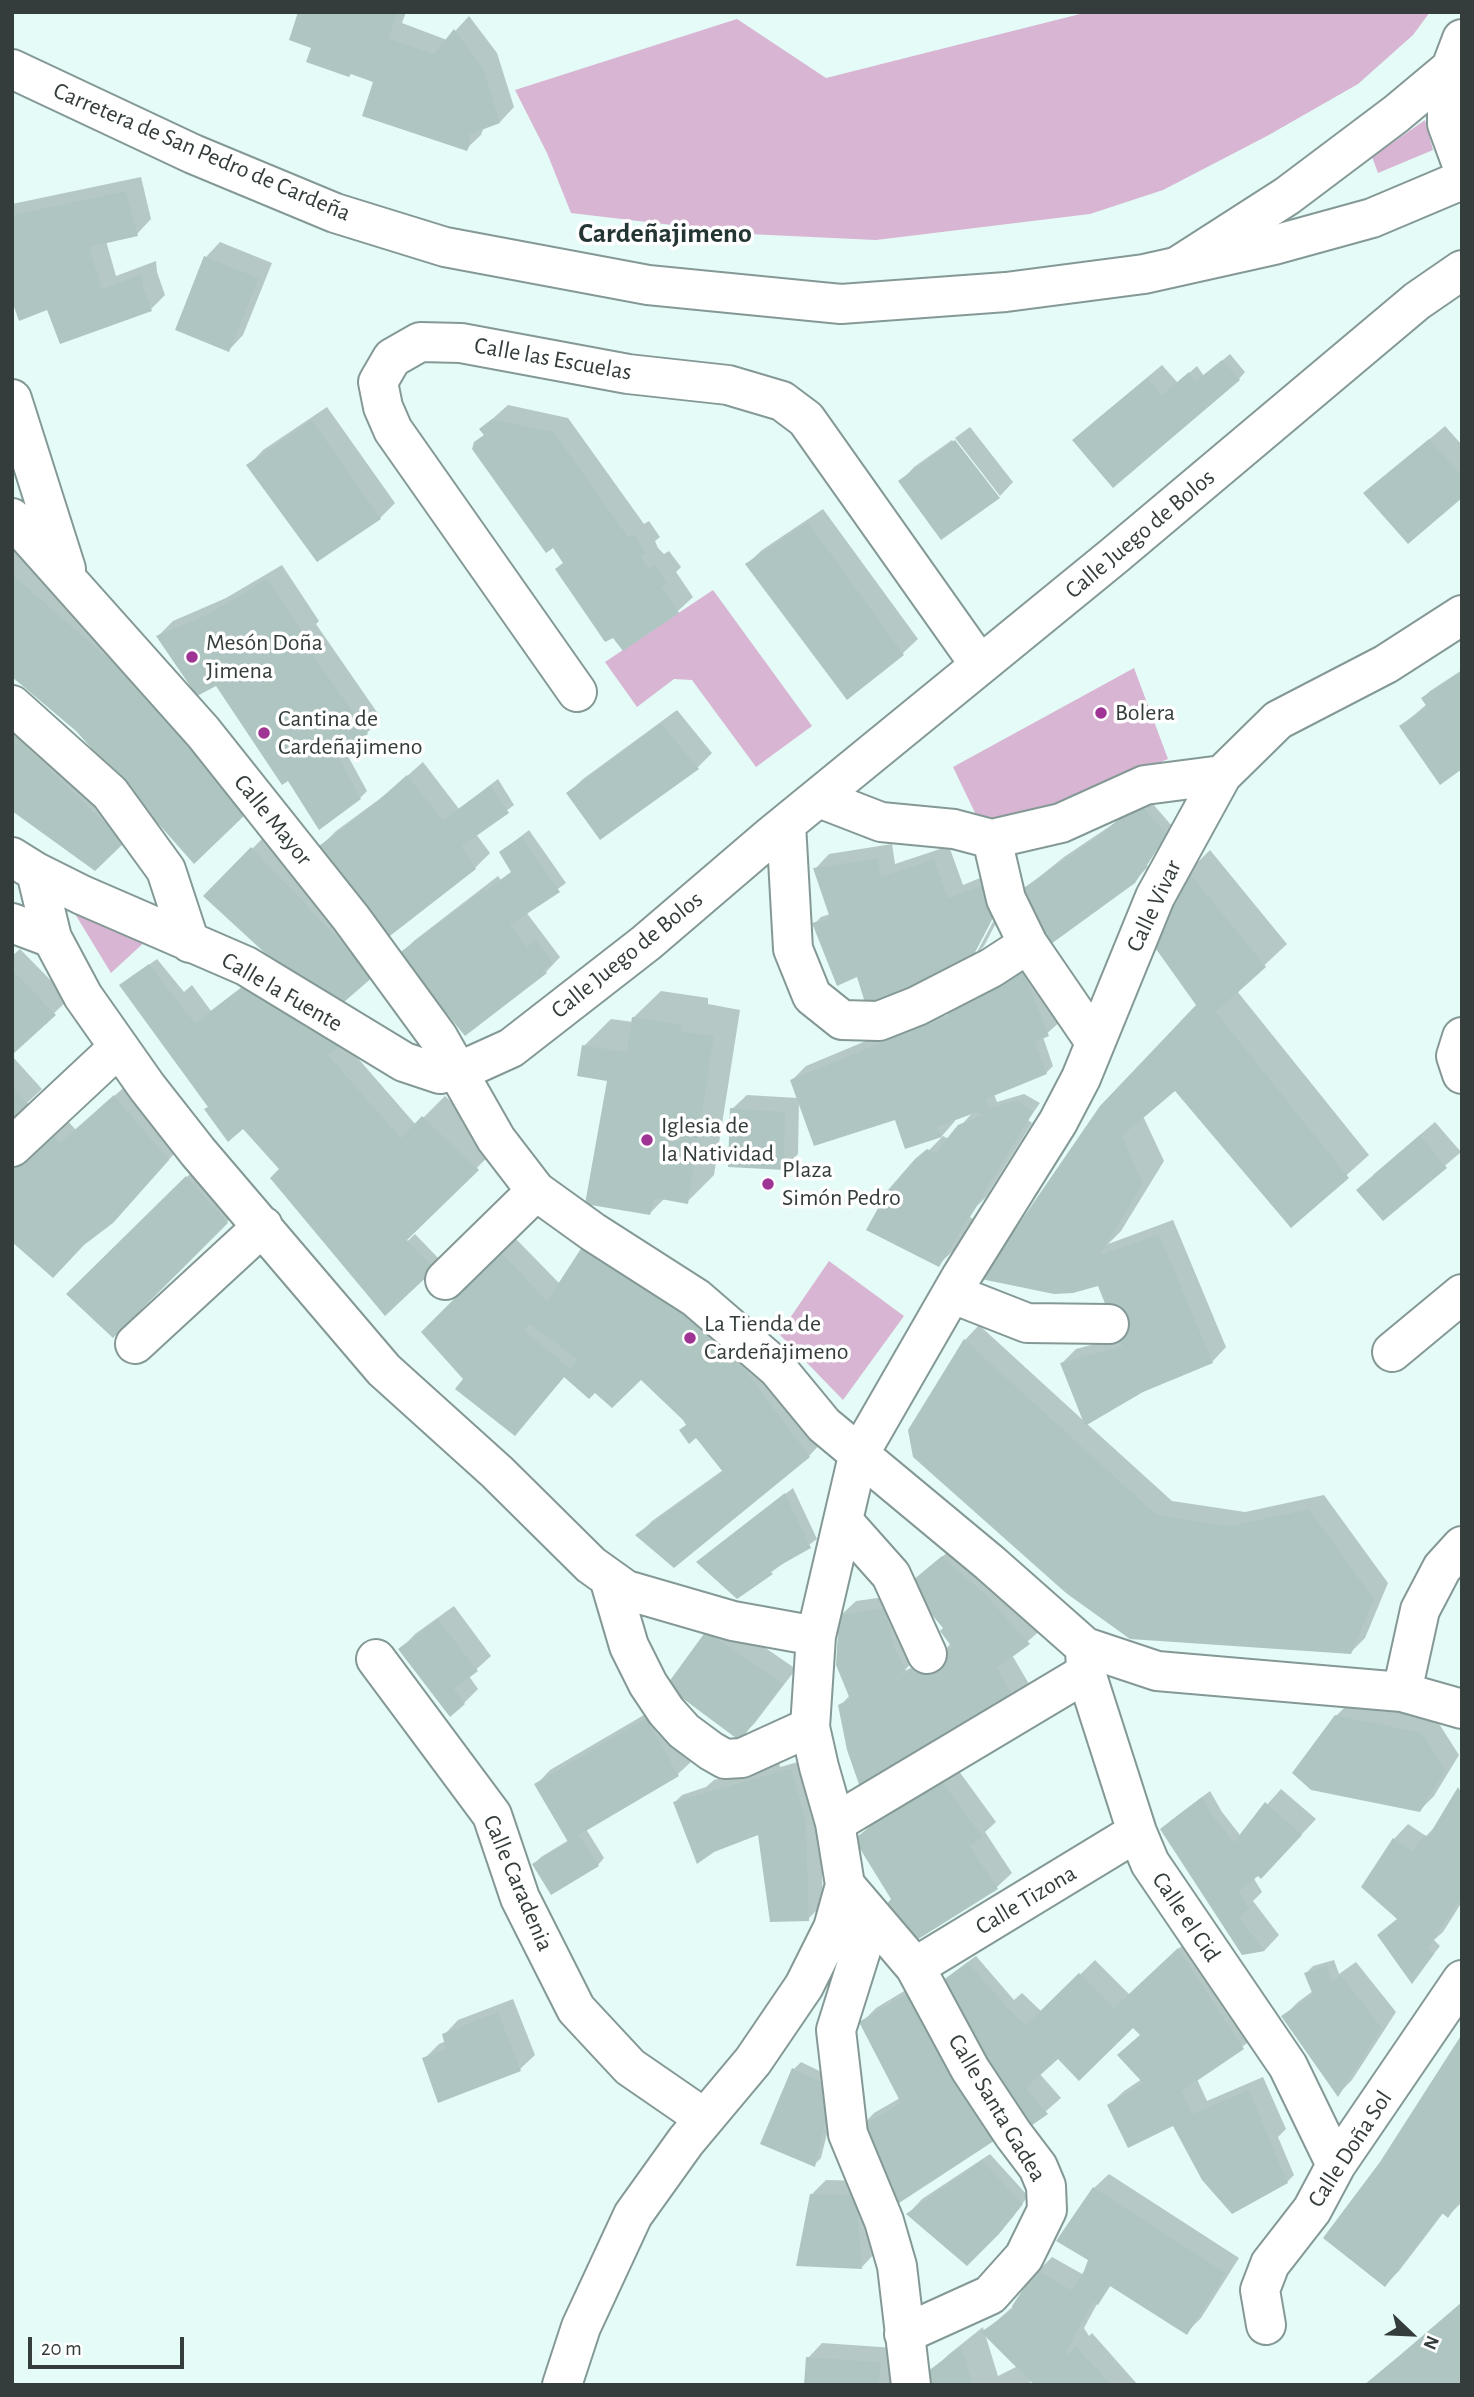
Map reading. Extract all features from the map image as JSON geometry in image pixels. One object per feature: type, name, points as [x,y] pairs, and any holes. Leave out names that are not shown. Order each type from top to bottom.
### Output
[{"type":"street","points":[[1456,54],[1447,85],[1447,124],[1462,164]]},
{"type":"street","points":[[1175,268],[1287,196],[1396,114],[1456,54]]},
{"type":"street","name":"Carretera de San Pedro de Cardeña","points":[[12,69],[193,154],[335,213],[445,247],[648,285],[841,304],[1006,292],[1175,268],[1372,218],[1462,180]]},
{"type":"street","name":"Calle Juego de Bolos","points":[[458,1070],[510,1048],[646,943],[786,824],[1135,539],[1417,301],[1462,270]]},
{"type":"street","name":"Calle las Escuelas","points":[[577,692],[393,430],[383,407],[378,382],[392,358],[420,341],[461,343],[628,374],[728,385],[782,401],[806,419],[980,665]]},
{"type":"street","name":"Calle Mayor","points":[[12,399],[71,584]]},
{"type":"street","name":"Calle Mayor","points":[[14,523],[203,732],[351,918],[438,1037],[458,1070]]},
{"type":"street","name":"Calle Vivar","points":[[858,1456],[1058,1122],[1081,1078],[1155,897],[1222,775],[1278,720],[1386,664],[1462,615]]},
{"type":"street","name":"Calle la Fuente","points":[[12,705],[110,793],[166,870],[190,943],[246,966],[404,1062],[440,1074],[458,1070]]},
{"type":"street","points":[[819,798],[881,822],[954,829],[992,839],[1061,823],[1145,785],[1222,775]]},
{"type":"street","points":[[786,824],[793,949],[812,996],[842,1020],[879,1021],[917,1006],[991,968],[1028,944]]},
{"type":"street","points":[[992,839],[1006,899],[1028,944],[1095,1042]]},
{"type":"street","points":[[24,864],[190,943]]},
{"type":"street","points":[[24,864],[52,938],[83,996],[119,1047],[198,1152],[384,1370],[497,1472],[591,1564],[626,1590],[733,1620],[816,1636]]},
{"type":"street","points":[[12,923],[52,938]]},
{"type":"street","points":[[1462,1037],[1456,1056],[1462,1074]]},
{"type":"street","points":[[12,1146],[119,1047]]},
{"type":"street","points":[[458,1070],[496,1139],[536,1191],[593,1232],[696,1298],[777,1368],[824,1425],[858,1456],[990,1563],[1086,1660],[1157,1671],[1402,1692],[1462,1709]]},
{"type":"street","points":[[445,1280],[536,1191]]},
{"type":"street","points":[[135,1344],[263,1226]]},
{"type":"street","points":[[953,1294],[1027,1323],[1109,1324]]},
{"type":"street","points":[[1392,1352],[1462,1294]]},
{"type":"street","points":[[858,1456],[816,1636],[810,1727],[835,1823],[845,1885],[857,1913],[863,1944],[836,2031],[848,2134],[884,2221],[897,2266],[912,2385]]},
{"type":"street","points":[[843,1521],[891,1575],[927,1654]]},
{"type":"street","points":[[1402,1692],[1420,1610],[1442,1568],[1462,1546]]},
{"type":"street","points":[[609,1578],[629,1646],[648,1684],[666,1712],[684,1731],[710,1751],[725,1759],[742,1758],[810,1727]]},
{"type":"street","name":"Calle Caradenia","points":[[376,1660],[492,1815],[520,1898],[576,2009],[630,2067],[704,2118]]},
{"type":"street","points":[[835,1823],[1086,1660]]},
{"type":"street","name":"Calle el Cid","points":[[1086,1660],[1137,1832],[1150,1863],[1288,2066],[1336,2165]]},
{"type":"street","name":"Calle Tizona","points":[[915,1967],[1137,1832]]},
{"type":"street","points":[[562,2385],[581,2327],[633,2215],[704,2118],[753,2061],[804,1986],[833,1928],[845,1885]]},
{"type":"street","name":"Calle Santa Gadea","points":[[845,1885],[915,1967],[970,2069],[1038,2167],[1046,2186],[1047,2210],[1024,2257],[990,2295],[904,2334]]},
{"type":"street","name":"Calle Doña Sol","points":[[1266,2325],[1260,2290],[1270,2264],[1312,2210],[1336,2165],[1462,1980]]},
{"type":"shaded area","points":[[1088,12],[1430,12],[1413,35],[1358,84],[1267,136],[1163,190],[1090,214],[876,240],[748,234],[571,213],[547,153],[515,90],[737,19],[826,78]]},
{"type":"shaded area","points":[[1425,120],[1433,150],[1378,173],[1372,157]]},
{"type":"shaded area","points":[[713,590],[812,726],[756,767],[692,680],[674,679],[637,707],[605,662]]},
{"type":"shaded area","name":"Bolera","points":[[1134,668],[1168,759],[1037,814],[979,821],[953,767]]},
{"type":"shaded area","points":[[69,904],[150,937],[111,973]]},
{"type":"shaded area","points":[[829,1261],[904,1316],[843,1400],[779,1334]]},
{"type":"building","points":[[298,12],[398,12],[389,38],[434,54],[454,29],[483,68],[500,123],[468,135],[471,142],[467,151],[362,116],[373,82],[306,62],[311,48],[289,40]]},
{"type":"building","points":[[126,191],[138,236],[89,247],[102,289],[142,274],[143,287],[152,311],[60,344],[47,310],[19,321],[12,301],[12,215]]},
{"type":"building","points":[[204,256],[259,278],[229,352],[175,330]]},
{"type":"building","points":[[1222,360],[1240,380],[1113,488],[1072,440],[1147,378],[1162,395],[1189,372],[1196,381]]},
{"type":"building","points":[[492,419],[554,432],[628,537],[634,534],[646,553],[641,556],[644,562],[649,568],[654,564],[667,583],[662,587],[679,613],[623,651],[613,638],[605,642],[555,569],[563,563],[553,548],[546,553],[472,449],[474,442],[484,435],[479,429]]},
{"type":"building","points":[[312,420],[381,519],[317,562],[246,465]]},
{"type":"building","points":[[1429,439],[1462,475],[1462,498],[1408,544],[1363,493]]},
{"type":"building","points":[[955,440],[1000,498],[941,540],[898,481]]},
{"type":"building","points":[[808,522],[904,655],[847,700],[745,564]]},
{"type":"building","points":[[12,574],[133,680],[163,719],[193,748],[245,815],[194,864],[76,731],[12,677]]},
{"type":"building","points":[[267,579],[306,637],[302,639],[368,734],[337,754],[361,799],[319,830],[288,781],[282,785],[216,686],[197,696],[156,636],[210,613]]},
{"type":"building","points":[[1462,671],[1462,769],[1440,785],[1399,726],[1427,707],[1421,698]]},
{"type":"building","points":[[661,723],[699,769],[600,840],[566,793]]},
{"type":"building","points":[[12,733],[125,842],[95,871],[12,811]]},
{"type":"building","points":[[407,775],[443,820],[491,785],[509,813],[462,846],[476,869],[386,939],[319,846],[372,806]]},
{"type":"building","points":[[1138,802],[1167,834],[1135,883],[1051,944],[1015,894],[1104,832]]},
{"type":"building","points":[[522,836],[560,892],[510,925],[527,947],[536,940],[553,963],[544,970],[547,973],[465,1036],[398,954],[511,872],[499,852]]},
{"type":"building","points":[[251,847],[374,976],[344,1002],[266,954],[203,896]]},
{"type":"building","points":[[878,858],[881,877],[934,859],[948,898],[988,883],[995,914],[970,962],[866,1006],[857,977],[837,986],[812,923],[830,918],[813,868]]},
{"type":"building","points":[[1187,870],[1266,967],[1216,1012],[1349,1178],[1291,1228],[1175,1091],[1122,1136],[1143,1184],[1100,1255],[1159,1234],[1213,1363],[1143,1392],[1085,1426],[1060,1363],[1122,1346],[1098,1286],[1073,1293],[1054,1294],[981,1279],[1100,1106],[1196,1005],[1146,935]]},
{"type":"building","points":[[149,964],[195,1023],[247,983],[340,1045],[328,1055],[401,1138],[422,1116],[479,1170],[407,1240],[435,1269],[385,1316],[270,1178],[279,1169],[243,1129],[228,1142],[204,1109],[208,1107],[119,985]]},
{"type":"building","points":[[12,970],[56,1015],[12,1055]]},
{"type":"building","points":[[1024,972],[1049,1036],[1035,1042],[1047,1074],[986,1099],[990,1108],[1016,1100],[1034,1111],[939,1267],[866,1230],[888,1190],[915,1159],[927,1149],[935,1153],[958,1125],[982,1115],[977,1112],[937,1127],[942,1137],[905,1149],[895,1120],[814,1146],[790,1080],[949,1017],[943,1005]]},
{"type":"building","name":"Iglesia de la Natividad","points":[[632,1017],[682,1025],[681,1031],[714,1036],[688,1204],[655,1198],[650,1215],[585,1204],[607,1081],[577,1076],[582,1045],[627,1052]]},
{"type":"building","points":[[12,1086],[29,1105],[12,1120]]},
{"type":"building","points":[[114,1095],[169,1160],[113,1223],[84,1245],[53,1278],[12,1242],[12,1168],[47,1128],[60,1143]]},
{"type":"building","points":[[730,1108],[785,1112],[784,1170],[728,1167]]},
{"type":"building","points":[[1420,1135],[1447,1168],[1383,1221],[1356,1190]]},
{"type":"building","points":[[186,1176],[228,1223],[113,1338],[66,1294]]},
{"type":"building","points":[[584,1244],[696,1322],[743,1367],[810,1457],[674,1568],[635,1535],[723,1472],[696,1438],[689,1444],[679,1430],[686,1425],[683,1420],[641,1380],[612,1408],[595,1393],[589,1399],[564,1377],[515,1436],[455,1389],[463,1379],[421,1332],[501,1252],[547,1301]],"holes":[[[530,1324],[577,1359],[570,1368],[524,1330]]]},
{"type":"building","points":[[964,1339],[1157,1515],[1230,1526],[1309,1509],[1374,1599],[1351,1654],[1130,1639],[1066,1593],[913,1457],[908,1430]]},
{"type":"building","points":[[785,1493],[811,1548],[770,1571],[773,1574],[737,1599],[696,1562]]},
{"type":"building","points":[[942,1556],[984,1593],[1030,1644],[997,1668],[1015,1700],[860,1787],[847,1750],[838,1705],[850,1699],[836,1665],[839,1615],[885,1608],[894,1645],[906,1671],[893,1680],[952,1647],[940,1631],[943,1628],[907,1585]]},
{"type":"building","points":[[438,1619],[478,1671],[454,1689],[465,1704],[450,1717],[398,1649]]},
{"type":"building","points":[[706,1631],[783,1684],[740,1741],[666,1686]]},
{"type":"building","points":[[1335,1715],[1422,1733],[1446,1770],[1420,1812],[1311,1790],[1292,1773]]},
{"type":"building","points":[[646,1718],[679,1776],[579,1835],[599,1866],[551,1895],[532,1864],[568,1842],[534,1784]]},
{"type":"building","points":[[791,1768],[806,1821],[809,1921],[770,1922],[758,1835],[714,1852],[697,1864],[673,1802]]},
{"type":"building","points":[[938,1776],[983,1837],[970,1846],[998,1889],[912,1943],[885,1906],[891,1899],[854,1839]]},
{"type":"building","points":[[1458,1787],[1462,1794],[1462,1897],[1428,1948],[1434,1954],[1412,1984],[1377,1935],[1397,1919],[1361,1887],[1393,1838],[1413,1851],[1424,1835],[1428,1837]]},
{"type":"building","points":[[1202,1797],[1215,1819],[1234,1842],[1265,1802],[1302,1835],[1261,1879],[1258,1876],[1239,1892],[1249,1908],[1239,1917],[1265,1951],[1242,1955],[1160,1829]]},
{"type":"building","points":[[1178,1948],[1244,2049],[1182,2091],[1192,2114],[1249,2090],[1288,2183],[1232,2214],[1202,2180],[1173,2126],[1128,2148],[1107,2105],[1143,2083],[1117,2055],[1140,2035],[1133,2028],[1079,2081],[1058,2059],[1026,2088],[1048,2114],[1028,2128],[933,1988],[968,1962],[1026,2025],[1079,1973],[1114,2008]]},
{"type":"building","points":[[1327,1965],[1332,1982],[1341,1975],[1382,2028],[1338,2097],[1281,2016],[1313,1995],[1304,1973]]},
{"type":"building","points":[[914,1989],[1000,2137],[896,2205],[857,2128],[901,2103],[859,2022]]},
{"type":"building","points":[[498,2012],[521,2071],[438,2103],[422,2058],[446,2049],[442,2034]]},
{"type":"building","points":[[1462,2034],[1462,2197],[1448,2218],[1442,2213],[1385,2287],[1323,2238],[1380,2162]]},
{"type":"building","points":[[792,2068],[834,2088],[815,2167],[760,2144]]},
{"type":"building","points":[[982,2160],[1023,2204],[999,2234],[967,2266],[906,2214]]},
{"type":"building","points":[[1093,2187],[1226,2273],[1187,2335],[1110,2286],[1098,2305],[1093,2302],[1066,2352],[1067,2355],[1076,2346],[1111,2385],[1034,2385],[981,2332],[1014,2309],[1012,2306],[1036,2270],[1072,2290],[1088,2260],[1056,2241]]},
{"type":"building","points":[[810,2194],[856,2195],[862,2269],[796,2266]]},
{"type":"building","points":[[1462,2302],[1462,2385],[1364,2385],[1399,2356]]},
{"type":"building","points":[[961,2346],[973,2385],[927,2385],[927,2372]]},
{"type":"building","points":[[806,2357],[881,2362],[879,2385],[804,2385]]},
{"type":"place","name":"Mesón Doña Jimena","points":[[192,657]]},
{"type":"place","name":"Bolera","points":[[1101,713]]},
{"type":"place","name":"Cantina de Cardeñajimeno","points":[[264,733]]},
{"type":"place","name":"Iglesia de la Natividad","points":[[647,1140]]},
{"type":"place","name":"Plaza Simón Pedro","points":[[768,1184]]},
{"type":"place","name":"La Tienda de Cardeñajimeno","points":[[690,1338]]},
{"type":"district","name":"Cardeñajimeno","points":[[665,234]]}]
